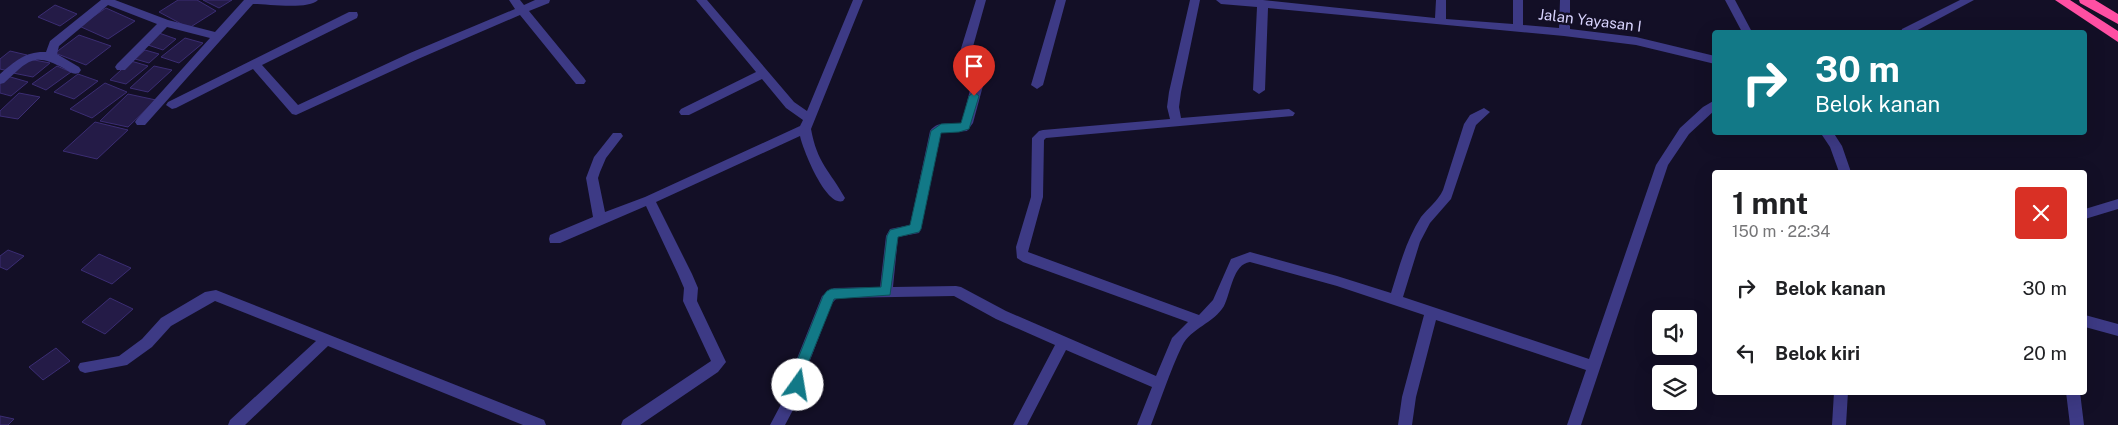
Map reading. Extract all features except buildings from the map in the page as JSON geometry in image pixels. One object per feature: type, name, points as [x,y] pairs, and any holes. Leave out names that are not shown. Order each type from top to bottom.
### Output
[{"type":"highway","points":[[2061,0],[2118,37]]},
{"type":"highway","points":[[2086,0],[2118,20]]},
{"type":"street","points":[[51,56],[54,44],[107,0],[165,23],[217,36]]},
{"type":"street","points":[[141,122],[250,0],[292,2],[313,0]]},
{"type":"street","points":[[514,0],[580,81]]},
{"type":"street","points":[[255,64],[296,111],[414,56],[545,0]]},
{"type":"street","points":[[701,0],[762,74],[807,124]]},
{"type":"street","points":[[839,198],[816,167],[807,145],[807,124],[858,0]]},
{"type":"street","points":[[886,292],[892,236],[894,233],[915,229],[936,131],[941,128],[963,128],[967,123],[978,82],[976,78],[963,72],[961,68],[981,0]]},
{"type":"street","points":[[1037,85],[1061,0]]},
{"type":"street","points":[[1176,122],[1173,107],[1175,92],[1195,0]]},
{"type":"street","name":"Jalan Yayasan I","points":[[1220,0],[1263,4],[1310,4],[1440,22],[1564,32],[1636,41],[1712,59]]},
{"type":"street","points":[[1440,22],[1441,0]]},
{"type":"street","points":[[1518,0],[1518,29]]},
{"type":"street","points":[[1564,32],[1565,0]]},
{"type":"street","points":[[1730,0],[1746,30]]},
{"type":"street","points":[[1910,30],[1969,0]]},
{"type":"street","points":[[1259,90],[1263,4]]},
{"type":"street","points":[[172,105],[353,15]]},
{"type":"street","points":[[121,67],[165,23]]},
{"type":"street","points":[[0,80],[26,56],[37,54],[51,56],[75,70]]},
{"type":"street","points":[[685,112],[762,74]]},
{"type":"street","points":[[1574,425],[1662,165],[1673,144],[1693,122],[1712,106]]},
{"type":"street","points":[[1395,301],[1414,242],[1426,220],[1445,198],[1470,124],[1484,112]]},
{"type":"street","points":[[1200,321],[1028,258],[1022,254],[1037,197],[1039,183],[1036,144],[1039,136],[1289,113]]},
{"type":"street","points":[[555,239],[649,200],[807,124]]},
{"type":"street","points":[[1828,135],[1836,146],[1844,170]]},
{"type":"street","points":[[600,219],[592,178],[598,159],[617,136]]},
{"type":"street","points":[[628,425],[713,368],[718,362],[690,301],[691,288],[649,200]]},
{"type":"street","points":[[2087,213],[2118,204]]},
{"type":"street","points":[[1144,425],[1181,336],[1218,304],[1235,262],[1250,257],[1337,281],[1595,367]]},
{"type":"street","points":[[777,425],[798,385],[797,376],[829,296],[834,293],[956,291],[1001,315],[1160,384]]},
{"type":"street","points":[[85,367],[122,361],[147,343],[172,318],[210,296],[216,295],[539,425]]},
{"type":"street","points":[[1405,425],[1409,397],[1431,313]]},
{"type":"street","points":[[2087,322],[2118,330]]},
{"type":"street","points":[[235,425],[326,340]]},
{"type":"street","points":[[1020,425],[1063,342]]},
{"type":"street","points":[[1839,425],[1841,395]]},
{"type":"street","points":[[2073,395],[2076,425]]},
{"type":"route","points":[[798,385],[797,376],[831,294],[886,292],[892,236],[894,233],[915,229],[936,131],[941,128],[963,128],[967,123],[974,96]]}]
